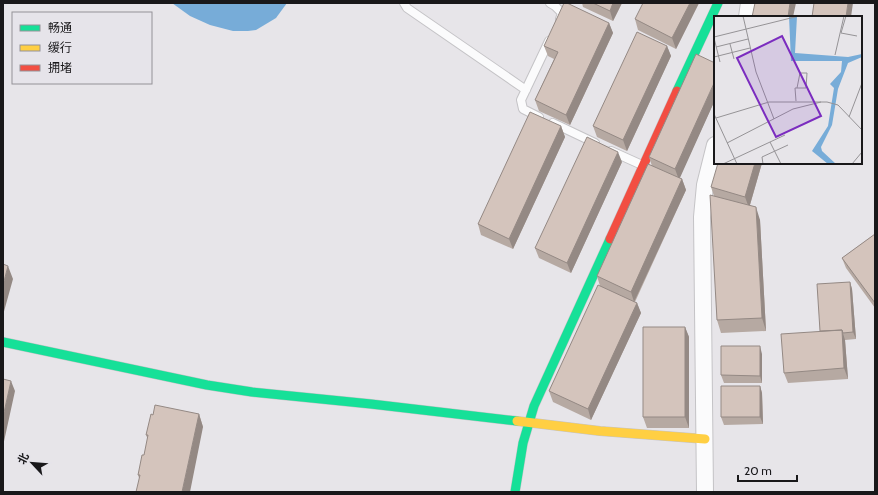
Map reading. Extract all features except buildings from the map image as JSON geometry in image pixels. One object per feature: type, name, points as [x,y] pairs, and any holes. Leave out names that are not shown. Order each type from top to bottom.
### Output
[{"type":"street","points":[[515,492],[523,443],[534,406],[694,51],[718,3]]},
{"type":"street","points":[[747,16],[749,3]]},
{"type":"street","points":[[705,492],[702,217],[705,185],[714,149]]},
{"type":"street","points":[[3,342],[207,386],[600,431],[705,439]]},
{"type":"lane","points":[[404,3],[407,8],[526,90]]},
{"type":"lane","points":[[550,3],[556,6],[562,13],[521,100],[523,109],[643,166]]},
{"type":"water","points":[[172,3],[287,3],[276,18],[256,30],[233,31],[210,25],[190,16]]},
{"type":"traffic: fast","points":[[677,91],[718,3]]},
{"type":"traffic: fast","points":[[515,492],[523,443],[534,406],[610,239]]},
{"type":"traffic: fast","points":[[3,342],[207,385],[252,392],[517,421]]},
{"type":"traffic: slow","points":[[517,421],[600,431],[705,439]]},
{"type":"traffic: jam","points":[[610,239],[677,91]]}]
